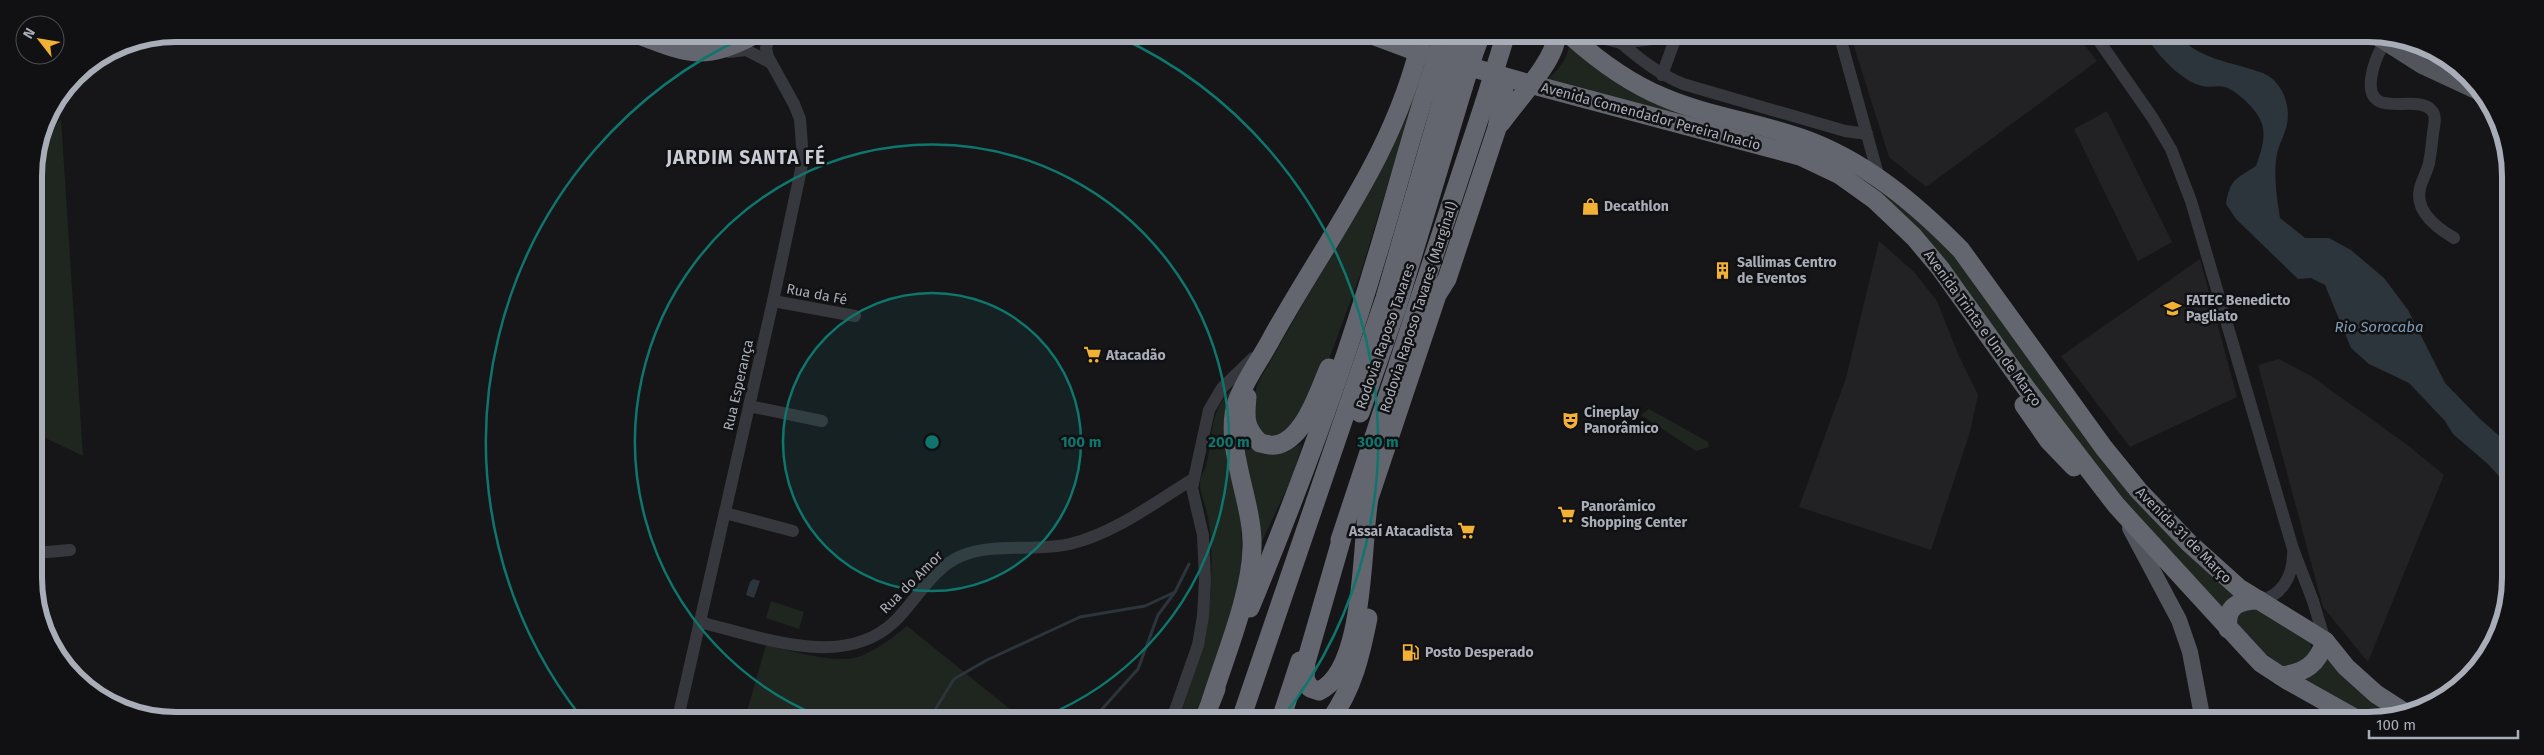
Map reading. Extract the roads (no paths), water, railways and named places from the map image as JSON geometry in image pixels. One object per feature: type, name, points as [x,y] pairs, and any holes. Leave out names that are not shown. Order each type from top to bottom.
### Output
[{"type":"highway","points":[[666,42],[689,52],[721,50],[739,42]]},
{"type":"highway","points":[[1384,42],[1404,57],[1419,84]]},
{"type":"highway","points":[[1207,712],[1317,438],[1376,259],[1404,157],[1419,84],[1418,42]]},
{"type":"highway","name":"Avenida Comendador Pereira Inacio","points":[[1418,42],[1496,74],[1800,156],[1840,175],[1875,200]]},
{"type":"highway","points":[[1211,701],[1244,593],[1252,548],[1247,498],[1233,424],[1238,400],[1274,335],[1364,184],[1440,42]]},
{"type":"highway","name":"Rodovia Raposo Tavares","points":[[1256,712],[1398,304],[1455,86],[1460,42]]},
{"type":"highway","name":"Rodovia Raposo Tavares","points":[[1244,712],[1455,86],[1477,42]]},
{"type":"highway","name":"Rodovia Raposo Tavares (Marginal)","points":[[1283,712],[1390,394],[1503,42]]},
{"type":"highway","points":[[1497,128],[1552,54],[1565,42]]},
{"type":"highway","name":"Avenida Trinta e Um de Março","points":[[1577,42],[1615,71],[1664,97],[1803,138],[1850,160],[1879,178],[1935,224],[1961,250],[2074,408]]},
{"type":"highway","points":[[1344,527],[1306,662],[1305,680],[1310,688],[1319,692],[1329,687],[1337,677],[1352,637],[1362,587],[1364,524],[1369,498],[1437,295],[1447,279],[1497,128],[1504,91],[1496,74]]},
{"type":"highway","points":[[1512,107],[1535,97],[1573,103],[1586,99]]},
{"type":"highway","name":"Avenida Trinta e Um de Março","points":[[1875,200],[1914,237],[1940,268],[2083,463]]},
{"type":"highway","points":[[1914,237],[1970,327],[2050,441],[2070,464],[2099,483]]},
{"type":"highway","points":[[1274,335],[1248,395],[1245,415],[1249,432],[1260,444],[1276,445],[1288,440],[1305,422],[1376,259]]},
{"type":"highway","points":[[1335,712],[1349,690],[1361,656],[1374,576],[1376,515],[1448,298],[1447,279]]},
{"type":"highway","name":"Avenida 31 de Março","points":[[2074,408],[2139,491],[2188,543],[2239,588],[2325,641],[2346,667],[2376,694],[2399,709]]},
{"type":"highway","name":"Avenida 31 de Março","points":[[2083,463],[2121,510],[2228,629],[2261,662],[2344,712]]},
{"type":"highway","points":[[2228,629],[2228,616],[2233,606],[2242,601],[2259,600]]},
{"type":"highway","points":[[2282,676],[2299,672],[2315,664],[2325,641]]},
{"type":"main road","points":[[2386,44],[2422,66],[2466,86]]},
{"type":"main road","points":[[2121,510],[2179,620],[2190,652],[2201,712]]},
{"type":"street","name":"Rua Esperança","points":[[679,712],[773,301],[803,160],[800,119],[794,104],[771,63],[766,48],[768,42]]},
{"type":"street","points":[[1617,42],[1629,42]]},
{"type":"street","points":[[1662,75],[1674,42]]},
{"type":"street","points":[[1841,42],[1879,178]]},
{"type":"street","points":[[2100,42],[2152,117],[2171,149],[2188,192],[2293,549],[2313,601],[2325,641]]},
{"type":"street","points":[[1621,43],[1642,62],[1662,75],[1683,84],[1844,130],[1868,134]]},
{"type":"street","points":[[2380,43],[2373,62],[2370,90],[2375,98],[2388,104],[2420,105],[2430,108],[2434,112],[2435,122],[2429,164],[2419,190],[2419,203],[2429,218],[2454,238]]},
{"type":"street","points":[[711,52],[746,50],[771,63]]},
{"type":"street","name":"Rua da Fé","points":[[773,301],[855,316]]},
{"type":"street","points":[[1174,712],[1198,645],[1203,616],[1205,580],[1203,535],[1192,494],[1193,479],[1209,410],[1214,398],[1222,388],[1244,369],[1274,335]]},
{"type":"street","points":[[749,406],[822,421]]},
{"type":"street","name":"Rua do Amor","points":[[699,622],[799,646],[817,648],[848,645],[870,639],[894,622],[944,567],[960,556],[981,550],[1070,544],[1108,530],[1193,479]]},
{"type":"street","points":[[725,512],[793,531]]},
{"type":"street","points":[[2259,600],[2268,599],[2286,581],[2292,570],[2293,549]]},
{"type":"street","points":[[42,552],[70,550]]},
{"type":"water","name":"Rio Sorocaba","points":[[2150,42],[2185,42],[2208,56],[2267,75],[2279,86],[2286,100],[2288,116],[2278,150],[2275,170],[2280,218],[2305,238],[2329,238],[2351,250],[2384,278],[2408,310],[2445,383],[2502,438],[2502,480],[2488,464],[2453,434],[2445,421],[2409,383],[2369,364],[2351,348],[2325,285],[2311,278],[2298,279],[2236,219],[2226,204],[2228,196],[2235,180],[2256,166],[2263,143],[2261,122],[2254,110],[2243,98],[2222,86],[2202,86],[2186,79],[2157,52]]},
{"type":"water","points":[[753,579],[760,581],[754,598],[746,595],[750,582]]},
{"type":"waterway","points":[[1099,712],[1138,669],[1158,615],[1175,592],[1189,564]]},
{"type":"waterway","points":[[934,712],[954,679],[987,660],[1080,617],[1145,606],[1175,592]]},
{"type":"place","name":"Decathlon","points":[[1590,206]]},
{"type":"place","name":"Sallimas Centro de Eventos","points":[[1723,270]]},
{"type":"place","name":"FATEC Benedicto Pagliato","points":[[2172,308]]},
{"type":"place","name":"Atacadão","points":[[1092,355]]},
{"type":"place","name":"Cineplay Panorâmico","points":[[1570,420]]},
{"type":"place","name":"Panorâmico Shopping Center","points":[[1567,514]]},
{"type":"place","name":"Assaí Atacadista","points":[[1467,531]]},
{"type":"place","name":"Posto Desperado","points":[[1411,652]]},
{"type":"district","name":"JARDIM SANTA FÉ","points":[[746,157]]}]
